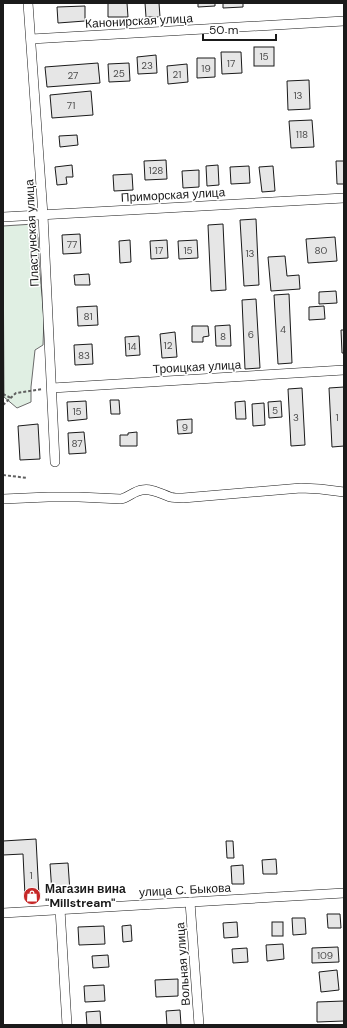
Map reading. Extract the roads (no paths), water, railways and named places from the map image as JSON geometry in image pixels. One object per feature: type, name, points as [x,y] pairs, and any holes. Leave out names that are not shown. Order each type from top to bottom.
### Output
[{"type":"street","name":"Пластунская улица","points":[[28,3],[43,215],[55,462]]},
{"type":"street","name":"Канонирская улица","points":[[31,39],[344,21]]},
{"type":"street","name":"Приморская улица","points":[[3,217],[344,198]]},
{"type":"street","name":"Троицкая улица","points":[[52,388],[344,370]]},
{"type":"street","points":[[3,499],[48,497],[121,499],[127,498],[143,489],[152,490],[172,498],[301,488],[344,492]]},
{"type":"street","name":"улица С. Быкова","points":[[3,913],[344,893]]},
{"type":"street","name":"Вольная улица","points":[[190,902],[199,1025]]},
{"type":"street","points":[[60,909],[67,1025]]},
{"type":"place","name":"Магазин вина \"Millstream\"","points":[[32,896]]}]
